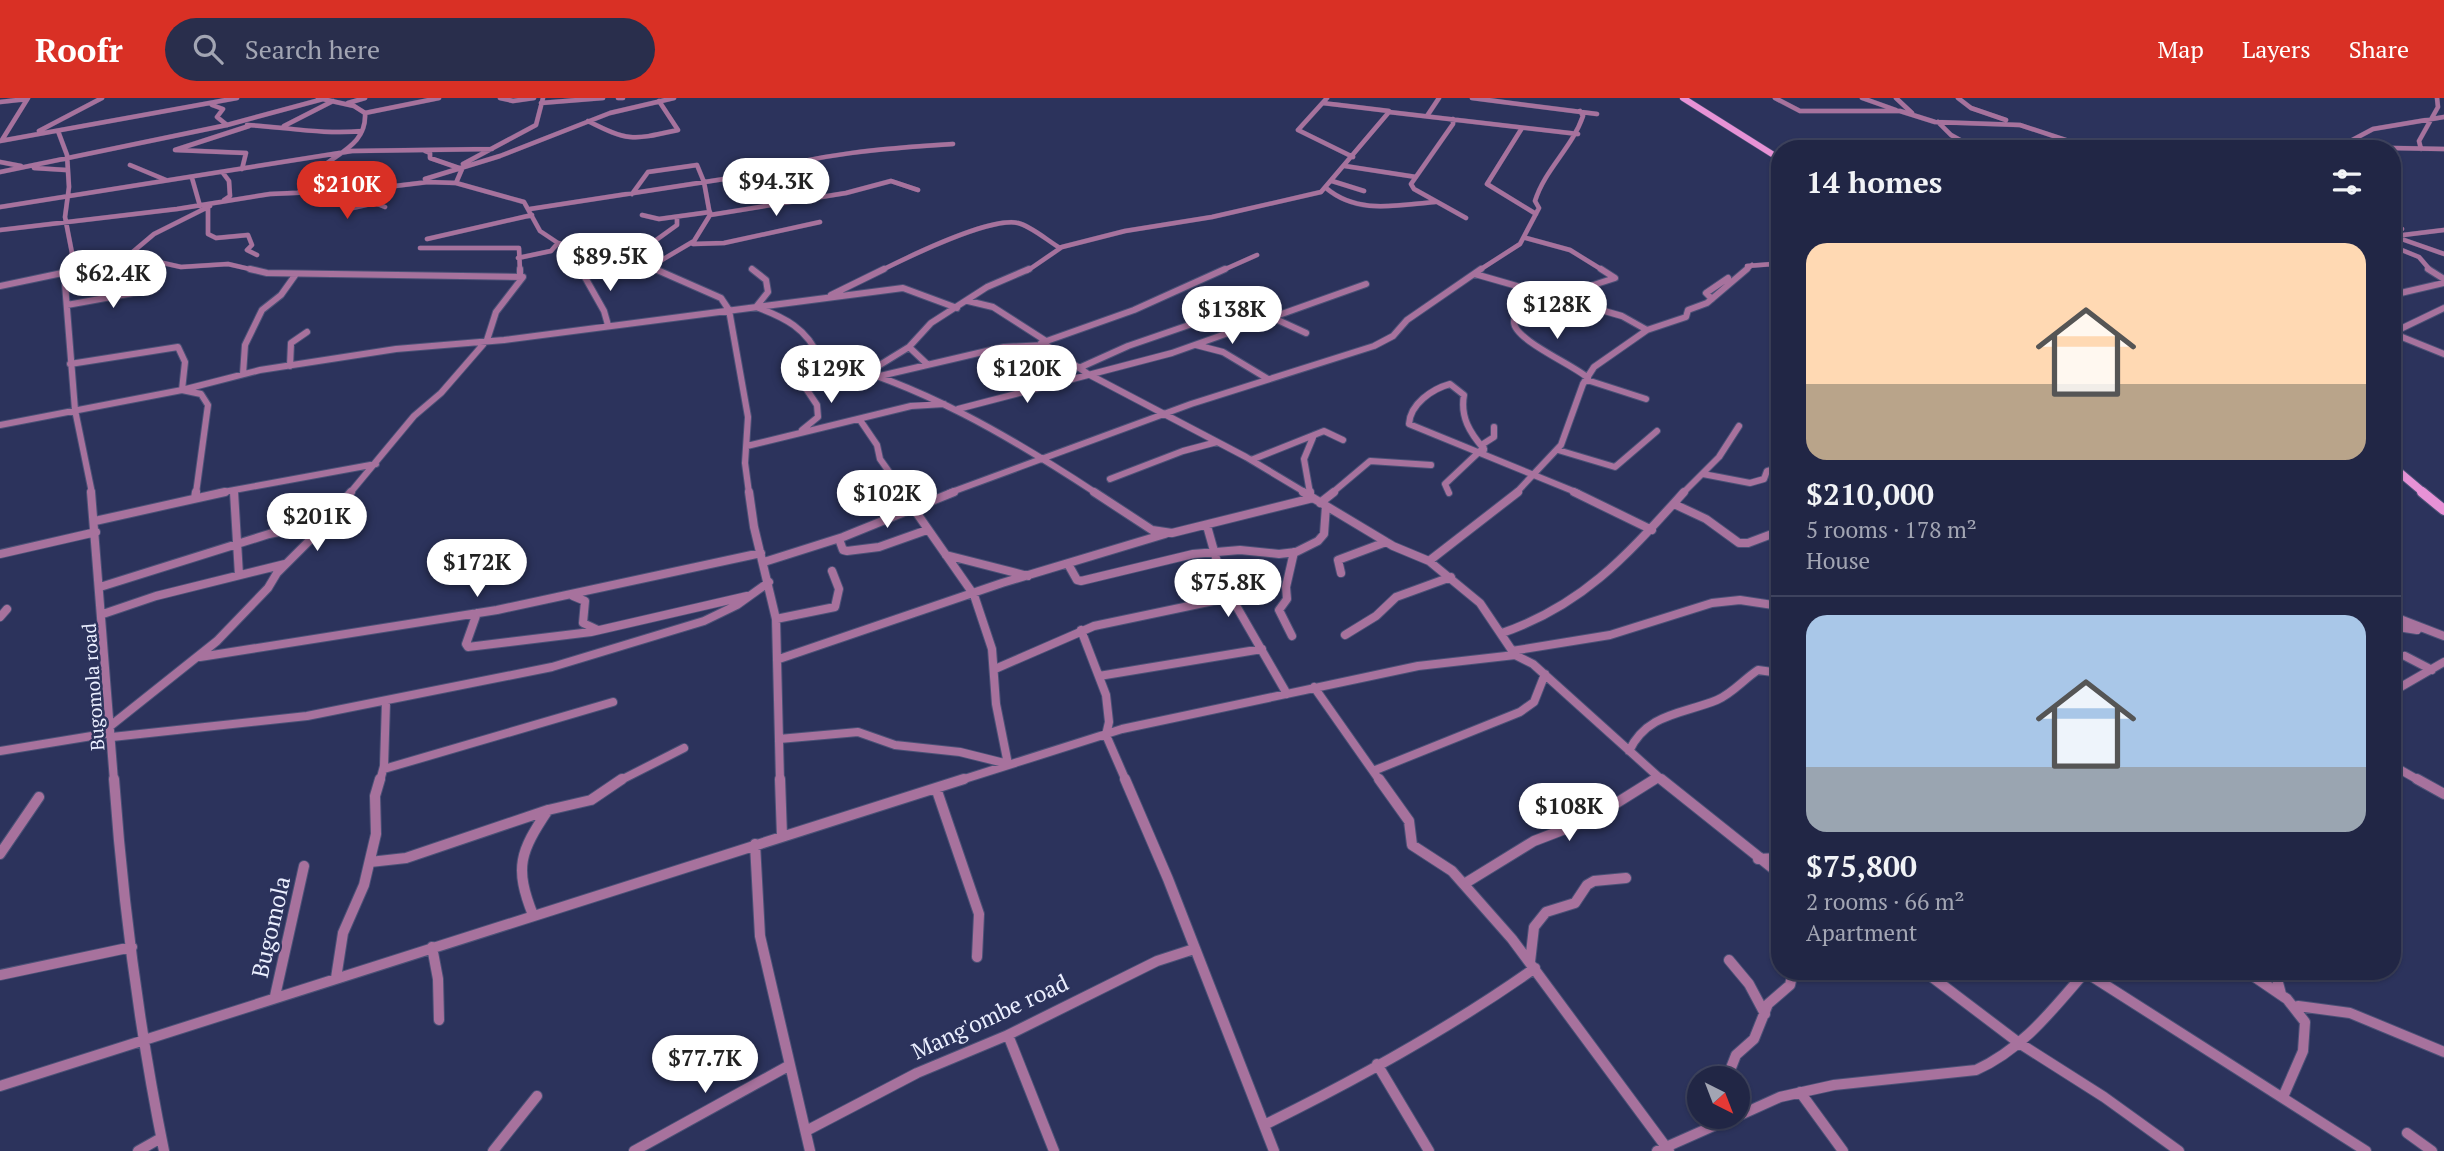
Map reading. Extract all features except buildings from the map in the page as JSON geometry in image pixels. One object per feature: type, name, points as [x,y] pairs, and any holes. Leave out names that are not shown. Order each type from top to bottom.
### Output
[{"type":"street","points":[[30,136],[102,98]]},
{"type":"street","points":[[2,141],[237,98]]},
{"type":"street","points":[[317,98],[345,103],[365,113],[439,98]]},
{"type":"street","points":[[345,103],[365,98]]},
{"type":"street","points":[[500,98],[515,101],[534,98]]},
{"type":"street","points":[[456,183],[460,168],[536,125],[542,101],[603,98]]},
{"type":"street","points":[[412,183],[554,136],[588,121],[670,98]]},
{"type":"street","points":[[1327,98],[1298,130],[1353,157]]},
{"type":"street","points":[[1427,116],[1439,98]]},
{"type":"street","points":[[1472,98],[1508,100],[1597,114]]},
{"type":"street","points":[[1683,98],[1771,153]]},
{"type":"street","points":[[1775,98],[1800,111],[1900,111]]},
{"type":"street","points":[[1862,98],[1938,122],[2025,125]]},
{"type":"street","points":[[1896,98],[1912,113]]},
{"type":"street","points":[[1958,98],[1971,108],[2068,140]]},
{"type":"street","points":[[2421,149],[2419,141],[2438,107],[2437,98]]},
{"type":"street","points":[[2,141],[28,99]]},
{"type":"street","points":[[0,102],[28,99]]},
{"type":"street","points":[[0,172],[233,124],[323,99]]},
{"type":"street","points":[[284,126],[333,101]]},
{"type":"street","points":[[588,121],[621,138],[648,137],[679,129],[659,101]]},
{"type":"street","points":[[1322,103],[1578,134]]},
{"type":"street","points":[[206,104],[222,108],[217,117],[227,125]]},
{"type":"street","points":[[764,562],[839,539],[912,507],[1268,379],[1374,346],[1393,336],[1406,321],[1439,296],[1505,256],[1526,237],[1539,207],[1535,201],[1544,176],[1578,134],[1583,116],[1580,111]]},
{"type":"street","points":[[870,371],[909,347],[931,323],[991,284],[1024,273],[1060,248],[1125,230],[1212,217],[1319,193],[1353,157],[1385,115],[1392,112]]},
{"type":"street","points":[[299,192],[320,168],[346,152],[362,131],[366,122],[365,113]]},
{"type":"street","points":[[2351,140],[2369,130],[2444,117]]},
{"type":"street","points":[[1452,119],[1453,124],[1411,186],[1466,218]]},
{"type":"street","points":[[1938,122],[1960,140]]},
{"type":"street","points":[[233,124],[284,126],[335,134],[362,131]]},
{"type":"street","points":[[242,169],[246,153],[175,150],[249,125]]},
{"type":"street","points":[[1522,128],[1487,184],[1494,192],[1511,198],[1536,214]]},
{"type":"street","name":"Bugomola road","points":[[58,131],[66,158],[66,221],[72,253],[66,274],[70,364],[75,410],[89,473],[96,532],[122,890],[144,1041],[163,1145]]},
{"type":"street","points":[[427,239],[531,212],[756,174],[781,165],[915,146],[953,144]]},
{"type":"street","points":[[415,149],[460,168]]},
{"type":"street","points":[[0,207],[346,152],[492,149]]},
{"type":"street","points":[[2401,149],[2444,149]]},
{"type":"street","points":[[0,162],[66,170]]},
{"type":"street","points":[[130,165],[173,181]]},
{"type":"street","points":[[632,194],[648,172],[668,168],[696,165],[704,182],[710,214],[706,231],[693,244],[650,267]]},
{"type":"street","points":[[1345,166],[1416,177]]},
{"type":"street","points":[[0,286],[66,274],[124,258],[154,234],[230,196],[229,181],[223,173]]},
{"type":"street","points":[[192,178],[200,206]]},
{"type":"street","points":[[642,215],[657,219],[710,214],[846,193],[891,181],[918,190]]},
{"type":"street","points":[[1332,181],[1364,191]]},
{"type":"street","points":[[0,230],[299,192],[342,191],[412,183],[456,183],[514,199],[531,212],[540,230],[558,243],[650,267],[721,298],[729,310],[748,417],[745,463],[776,619],[782,836]]},
{"type":"street","points":[[1326,188],[1335,198],[1352,206],[1438,202]]},
{"type":"street","points":[[342,191],[348,209],[374,203],[385,207]]},
{"type":"street","points":[[215,204],[208,234],[216,238],[248,235],[252,245],[247,250],[257,255]]},
{"type":"street","points":[[627,261],[634,253],[678,225],[677,217]]},
{"type":"street","points":[[693,244],[723,243],[820,222]]},
{"type":"street","points":[[822,297],[840,292],[919,252],[997,224],[1021,224],[1060,248]]},
{"type":"street","points":[[2401,235],[2444,230]]},
{"type":"street","points":[[1526,237],[1570,250],[1615,278],[1574,292],[1567,298],[1569,301]]},
{"type":"street","points":[[2401,239],[2444,254]]},
{"type":"street","points":[[519,258],[551,251],[558,243]]},
{"type":"street","points":[[110,732],[196,658],[258,599],[285,564],[376,464],[415,416],[441,393],[487,340],[496,312],[522,278],[517,248],[420,248]]},
{"type":"street","points":[[2401,251],[2419,257],[2429,270],[2444,281]]},
{"type":"street","points":[[880,376],[1013,346],[1043,342],[1133,310],[1257,255]]},
{"type":"street","points":[[124,258],[124,262],[154,261],[181,267],[228,264],[253,272],[296,274],[520,275]]},
{"type":"street","points":[[1429,561],[1535,475],[1558,450],[1594,367],[1647,330],[1666,321],[1686,317],[1689,309],[1712,299],[1752,265],[1771,264]]},
{"type":"street","points":[[751,269],[767,283],[768,293],[756,307]]},
{"type":"street","points":[[582,272],[604,311],[608,325]]},
{"type":"street","points":[[243,374],[245,345],[262,310],[282,293],[296,274]]},
{"type":"street","points":[[1475,274],[1637,322],[1647,330]]},
{"type":"street","points":[[2401,293],[2444,281]]},
{"type":"street","points":[[958,409],[1196,345],[1366,284]]},
{"type":"street","points":[[67,304],[155,289]]},
{"type":"street","points":[[0,425],[182,390],[243,374],[396,349],[905,289],[957,308]]},
{"type":"street","points":[[968,300],[991,306],[1088,374],[1251,460],[1386,542],[1429,561],[1480,603],[1513,653],[1545,674],[1658,777],[1771,868]]},
{"type":"street","points":[[1523,302],[1514,322],[1516,329],[1530,338],[1536,347],[1572,364],[1588,379],[1646,399]]},
{"type":"street","points":[[756,307],[784,317],[813,342],[821,359],[870,371],[958,409],[1046,460],[1139,523],[1168,534]]},
{"type":"street","points":[[2401,329],[2444,309]]},
{"type":"street","points":[[1079,368],[1138,342],[1218,315]]},
{"type":"street","points":[[1270,317],[1306,334]]},
{"type":"street","points":[[290,366],[291,343],[307,332]]},
{"type":"street","points":[[2401,337],[2444,354]]},
{"type":"street","points":[[1196,345],[1223,352],[1268,379]]},
{"type":"street","points":[[70,364],[176,346],[185,362],[182,390]]},
{"type":"street","points":[[909,347],[927,364]]},
{"type":"street","points":[[797,434],[818,417],[817,405],[805,387],[857,367]]},
{"type":"street","points":[[1483,451],[1468,427],[1462,409],[1464,395],[1450,384],[1424,397],[1413,409],[1407,423],[1483,451],[1603,504],[1652,530]]},
{"type":"street","points":[[182,390],[201,394],[208,405],[195,498]]},
{"type":"street","points":[[747,446],[915,405],[947,404]]},
{"type":"street","points":[[860,419],[877,445],[880,459],[974,595],[988,635],[995,669],[996,704],[1008,764]]},
{"type":"street","points":[[1502,633],[1532,624],[1576,598],[1634,551],[1674,504],[1726,453],[1739,426]]},
{"type":"street","points":[[1449,493],[1444,488],[1445,484],[1483,451],[1485,441],[1493,437],[1494,427]]},
{"type":"street","points":[[1251,460],[1327,431],[1343,440]]},
{"type":"street","points":[[1558,450],[1615,467],[1657,431]]},
{"type":"street","points":[[1068,564],[1077,580],[1081,581],[1166,559],[1216,552],[1245,550],[1279,556],[1294,552],[1324,536],[1328,525],[1302,466],[1304,448],[1314,435]]},
{"type":"street","points":[[1110,479],[1152,466],[1184,451],[1217,442]]},
{"type":"street","points":[[779,659],[1125,543],[1317,501],[1370,461],[1431,465]]},
{"type":"street","points":[[95,522],[195,498],[376,464]]},
{"type":"street","points":[[1703,474],[1754,483],[1764,479],[1767,471],[1771,470]]},
{"type":"street","points":[[2401,474],[2444,510]]},
{"type":"street","points":[[234,490],[238,529],[235,545],[239,575]]},
{"type":"street","points":[[1674,504],[1706,519],[1740,543],[1747,544],[1771,535]]},
{"type":"street","points":[[100,587],[284,530],[324,523]]},
{"type":"street","points":[[1207,526],[1216,552],[1219,574],[1287,694]]},
{"type":"street","points":[[839,539],[843,550],[847,551],[878,547],[927,530]]},
{"type":"street","points":[[0,554],[96,532]]},
{"type":"street","points":[[1342,573],[1338,560],[1386,542]]},
{"type":"street","points":[[1292,636],[1279,610],[1287,599],[1284,589],[1294,563],[1294,552]]},
{"type":"street","points":[[196,658],[477,613],[761,553]]},
{"type":"street","points":[[944,554],[963,563],[1007,569],[1029,576]]},
{"type":"street","points":[[103,614],[156,596],[285,564]]},
{"type":"street","points":[[776,619],[831,609],[837,605],[839,589],[832,572]]},
{"type":"street","points":[[1345,635],[1376,616],[1396,597],[1451,577]]},
{"type":"street","points":[[0,751],[110,732],[307,716],[562,665],[704,621],[769,582]]},
{"type":"street","points":[[477,613],[467,647],[598,630],[753,594]]},
{"type":"street","points":[[570,595],[585,601],[582,621],[598,630]]},
{"type":"street","points":[[995,669],[1081,630],[1232,597]]},
{"type":"street","points":[[0,1086],[275,996],[1106,735],[1382,672],[1513,653],[1610,635],[1712,603],[1740,600],[1771,605]]},
{"type":"street","points":[[0,617],[7,609]]},
{"type":"street","points":[[2401,620],[2444,636]]},
{"type":"street","points":[[2401,627],[2432,632]]},
{"type":"street","points":[[1081,630],[1099,676],[1110,718],[1106,735],[1168,879],[1274,1151]]},
{"type":"street","points":[[1099,676],[1262,649]]},
{"type":"street","points":[[2405,656],[2444,673]]},
{"type":"street","points":[[2401,687],[2444,662]]},
{"type":"street","points":[[1629,751],[1638,733],[1663,717],[1718,699],[1739,687],[1758,670],[1771,672]]},
{"type":"street","points":[[1373,771],[1520,712],[1532,704],[1545,674]]},
{"type":"street","points":[[1314,687],[1409,821],[1412,845],[1447,867],[1532,965],[1664,1149],[1700,1129]]},
{"type":"street","points":[[336,978],[343,933],[355,910],[370,862],[379,820],[375,796],[383,769],[386,702]]},
{"type":"street","points":[[383,769],[613,702]]},
{"type":"street","points":[[779,739],[855,732],[895,745],[960,752],[1008,764]]},
{"type":"street","points":[[370,862],[412,856],[548,810],[596,798],[629,775],[684,748]]},
{"type":"street","points":[[2401,770],[2444,794]]},
{"type":"street","points":[[1464,884],[1534,841],[1591,819],[1658,777]]},
{"type":"street","points":[[936,788],[979,914],[977,957]]},
{"type":"street","points":[[0,854],[39,797]]},
{"type":"street","points":[[533,915],[521,885],[521,859],[527,840],[548,810]]},
{"type":"street","points":[[755,844],[760,936],[810,1151]]},
{"type":"street","points":[[1758,859],[1771,858]]},
{"type":"street","name":"Bugomola","points":[[275,996],[304,866]]},
{"type":"street","points":[[1264,1125],[1332,1092],[1377,1064],[1468,1016],[1532,965],[1534,927],[1546,912],[1575,903],[1587,885],[1594,881],[1626,878]]},
{"type":"street","points":[[0,975],[132,947]]},
{"type":"street","points":[[432,947],[438,979],[439,1020]]},
{"type":"street","name":"Mang'ombe road","points":[[806,1131],[917,1073],[1008,1035],[1157,961],[1194,949]]},
{"type":"street","points":[[1729,960],[1749,984],[1765,1014]]},
{"type":"street","points":[[1731,1066],[1734,1057],[1752,1041],[1770,1002],[1788,988],[1790,980]]},
{"type":"street","points":[[1936,980],[2019,1042],[2104,1097],[2179,1151]]},
{"type":"street","points":[[1750,1111],[1800,1092],[1834,1085],[1976,1070],[1992,1064],[2019,1042],[2077,980]]},
{"type":"street","points":[[2098,980],[2366,1151]]},
{"type":"street","points":[[2260,980],[2296,1005],[2307,1021],[2308,1036],[2299,1065],[2283,1097]]},
{"type":"street","points":[[2277,980],[2281,994]]},
{"type":"street","points":[[2296,1005],[2350,1013],[2444,1052]]},
{"type":"street","points":[[1008,1035],[1054,1151]]},
{"type":"street","points":[[1377,1064],[1429,1151]]},
{"type":"street","points":[[634,1151],[688,1124],[790,1065]]},
{"type":"street","points":[[1800,1092],[1843,1151]]},
{"type":"street","points":[[493,1151],[537,1096]]},
{"type":"street","points":[[2407,1133],[2432,1151]]},
{"type":"street","points":[[138,1151],[163,1145]]}]
